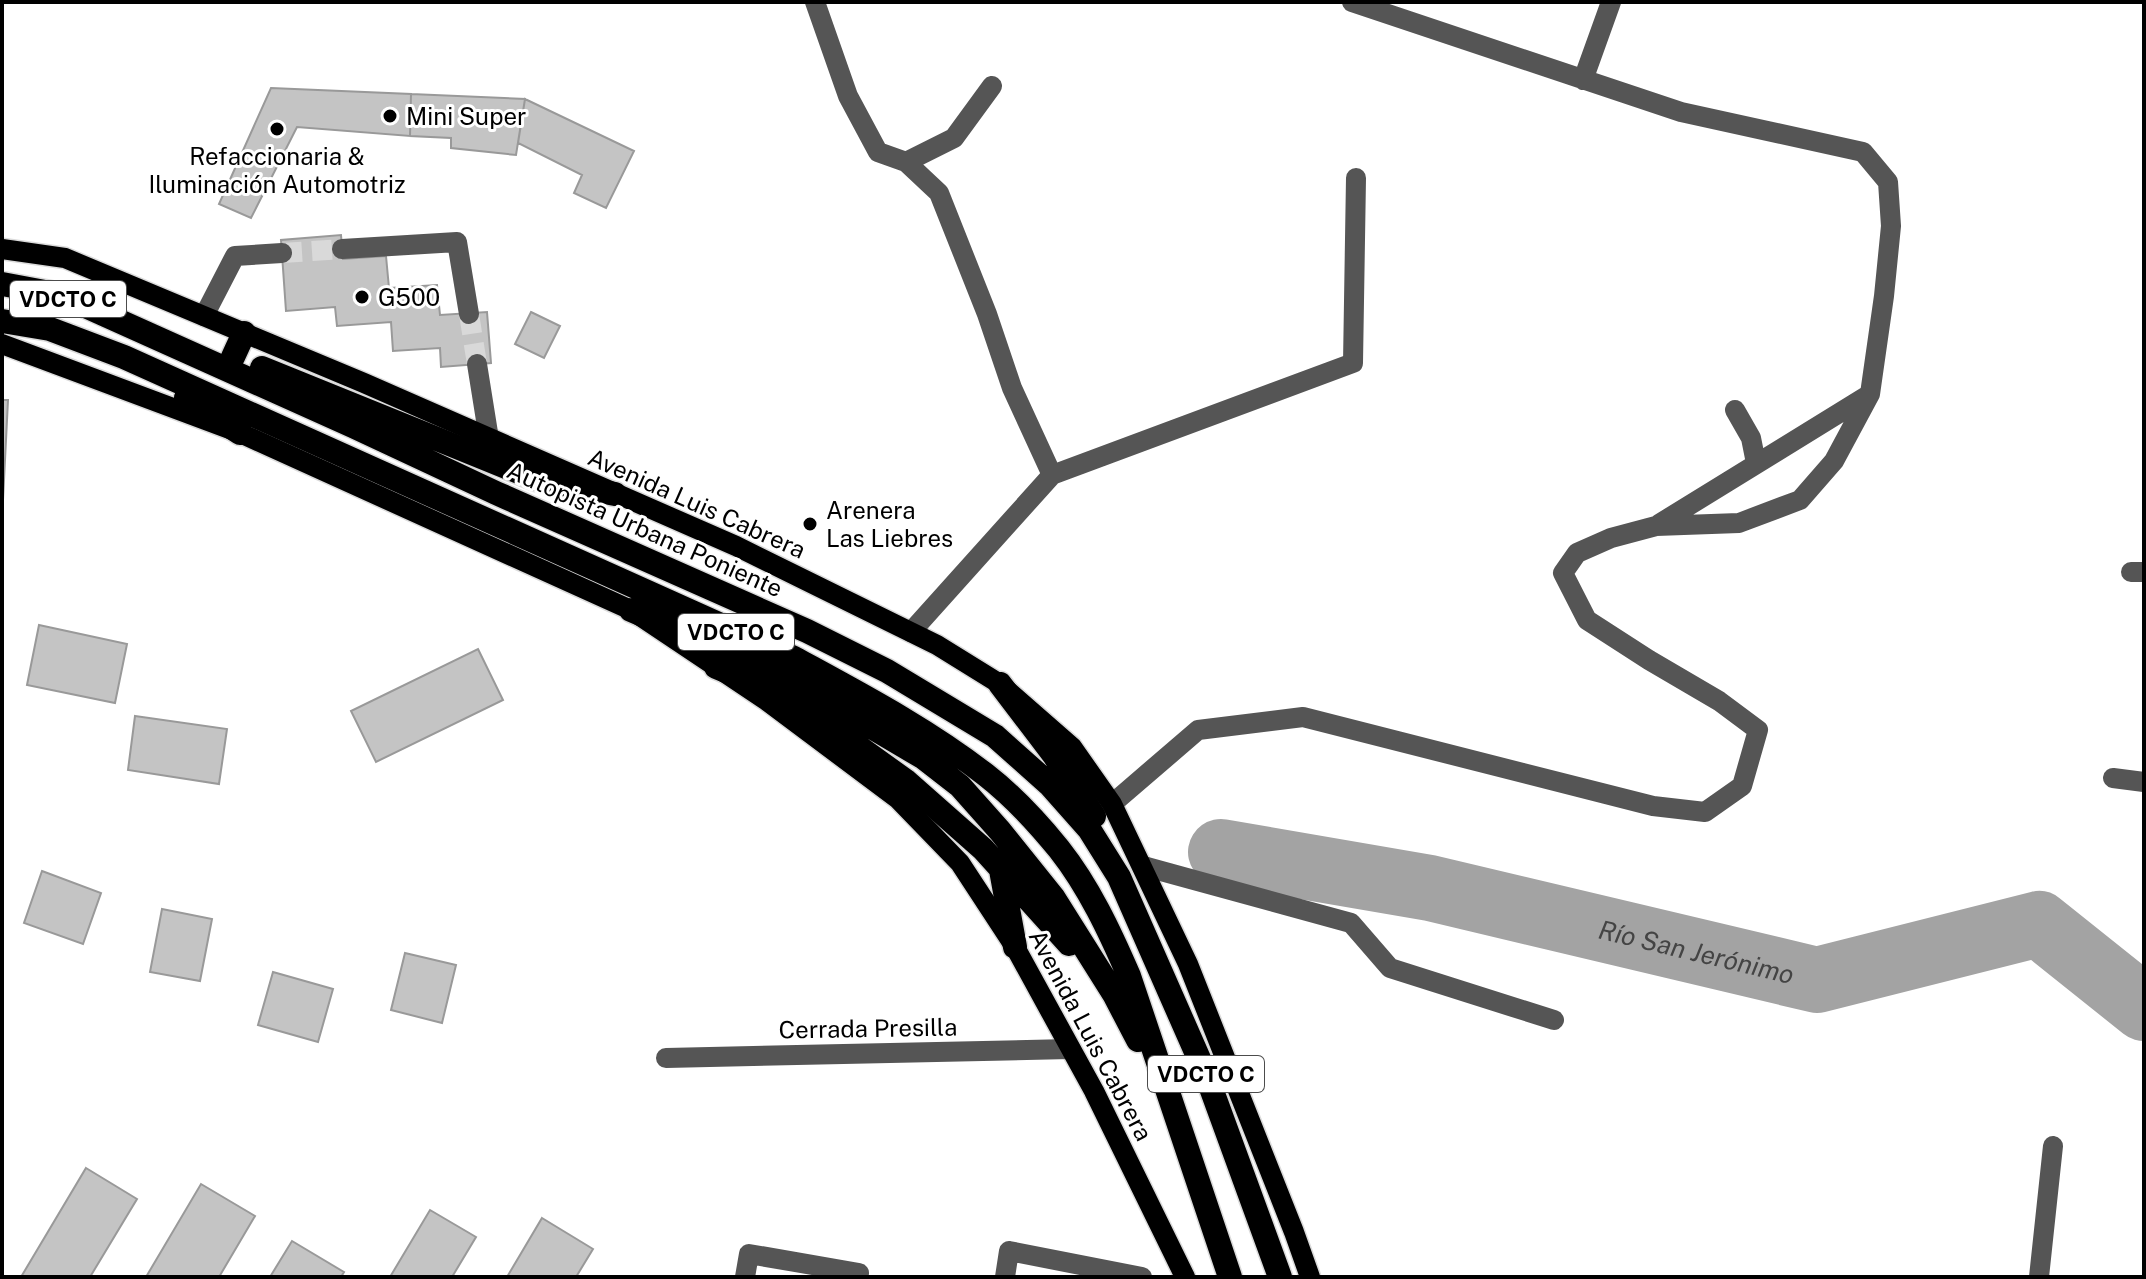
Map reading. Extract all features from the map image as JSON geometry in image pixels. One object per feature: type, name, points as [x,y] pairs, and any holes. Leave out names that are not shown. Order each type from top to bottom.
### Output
[{"type":"highway","name":"Autopista Urbana Poniente","points":[[2,284],[61,295],[807,631],[887,671],[995,736],[1050,785],[1089,829],[1119,877],[1207,1077],[1280,1277]]},
{"type":"highway","name":"VDCTO C","points":[[2,321],[50,329],[124,357],[794,658],[874,701],[988,776],[1025,809],[1060,851],[1109,930],[1129,976],[1230,1277]]},
{"type":"highway","points":[[130,326],[169,335],[233,357],[536,479],[615,494]]},
{"type":"highway","points":[[233,357],[244,333]]},
{"type":"highway","points":[[124,357],[240,433]]},
{"type":"highway","points":[[631,610],[785,676],[924,758],[960,786],[1053,897],[1114,994],[1170,1101]]},
{"type":"highway","points":[[716,667],[789,697],[906,781],[983,849],[1114,994]]},
{"type":"highway","points":[[1000,684],[1094,814],[1119,877]]},
{"type":"highway","points":[[1001,870],[1015,947]]},
{"type":"main road","name":"Avenida Luis Cabrera","points":[[2,249],[65,258],[736,546],[911,632],[1000,684],[1072,747],[1112,804],[1188,964],[1310,1277]]},
{"type":"main road","name":"Avenida Luis Cabrera","points":[[2,344],[240,433],[631,610],[767,701],[898,799],[960,863],[1015,947],[1094,1091],[1185,1277]]},
{"type":"street","points":[[815,2],[848,96],[878,152],[906,162],[939,193],[987,314],[1012,388],[1052,475]]},
{"type":"street","points":[[1112,804],[1198,730],[1303,717],[1653,806],[1705,812],[1742,786],[1758,730],[1719,701],[1587,620],[1563,573],[1577,553],[1611,538],[1656,526],[1739,523],[1800,500],[1834,461],[1870,394],[1891,226],[1888,182],[1863,152],[1681,112],[1352,2]]},
{"type":"street","points":[[1583,80],[1611,2]]},
{"type":"street","points":[[906,162],[954,138],[992,86]]},
{"type":"street","points":[[911,632],[1052,475],[1353,363],[1356,178]]},
{"type":"street","points":[[342,249],[457,242],[469,314]]},
{"type":"street","points":[[204,316],[235,256],[282,253]]},
{"type":"street","points":[[477,364],[489,439]]},
{"type":"street","points":[[1656,526],[1870,394]]},
{"type":"street","points":[[1735,410],[1751,438],[1756,463]]},
{"type":"street","points":[[2113,778],[2144,782]]},
{"type":"street","points":[[1143,866],[1351,923],[1390,968],[1554,1020]]},
{"type":"street","name":"Cerrada Presilla","points":[[666,1058],[1070,1049]]},
{"type":"street","points":[[2039,1277],[2053,1146]]},
{"type":"street","points":[[1005,1277],[1009,1251],[1142,1277]]},
{"type":"street","points":[[745,1277],[749,1254],[859,1273]]},
{"type":"building","points":[[271,88],[411,94],[410,136],[297,127],[251,218],[219,204]]},
{"type":"building","points":[[411,94],[525,99],[516,155],[451,148],[451,138],[410,136]]},
{"type":"building","points":[[525,99],[634,151],[606,208],[574,193],[582,175],[518,143]]},
{"type":"building","name":"G500","points":[[341,235],[343,259],[386,256],[389,288],[437,285],[440,315],[487,312],[491,363],[441,367],[440,348],[393,351],[391,322],[337,326],[335,307],[286,311],[281,240]]},
{"type":"building","points":[[531,312],[560,326],[544,358],[515,344]]},
{"type":"building","points":[[2,400],[8,400],[3,500],[2,500]]},
{"type":"building","points":[[39,625],[127,644],[115,703],[27,685]]},
{"type":"building","points":[[478,649],[503,700],[376,762],[351,711]]},
{"type":"building","points":[[135,716],[227,729],[219,784],[128,770]]},
{"type":"building","points":[[42,871],[101,893],[83,944],[24,923]]},
{"type":"building","points":[[162,909],[212,919],[200,981],[150,972]]},
{"type":"building","points":[[405,953],[456,965],[442,1023],[391,1010]]},
{"type":"building","points":[[273,972],[333,989],[318,1042],[258,1025]]},
{"type":"building","points":[[86,1168],[137,1199],[90,1277],[21,1277]]},
{"type":"building","points":[[201,1184],[255,1216],[219,1277],[146,1277]]},
{"type":"building","points":[[430,1210],[476,1237],[452,1277],[390,1277]]},
{"type":"building","points":[[542,1218],[593,1249],[576,1277],[507,1277]]},
{"type":"building","points":[[292,1241],[344,1272],[341,1277],[270,1277]]},
{"type":"waterway","name":"Río San Jerónimo","points":[[1221,852],[1430,888],[1817,980],[2039,924],[2144,1008]]},
{"type":"tunnel","points":[[282,253],[342,249]]},
{"type":"tunnel","points":[[469,314],[477,364]]},
{"type":"place","name":"Mini Super","points":[[390,116]]},
{"type":"place","name":"Refaccionaria & Iluminación Automotriz","points":[[277,129]]},
{"type":"place","name":"G500","points":[[362,297]]},
{"type":"place","name":"Arenera Las Liebres","points":[[810,524]]}]
